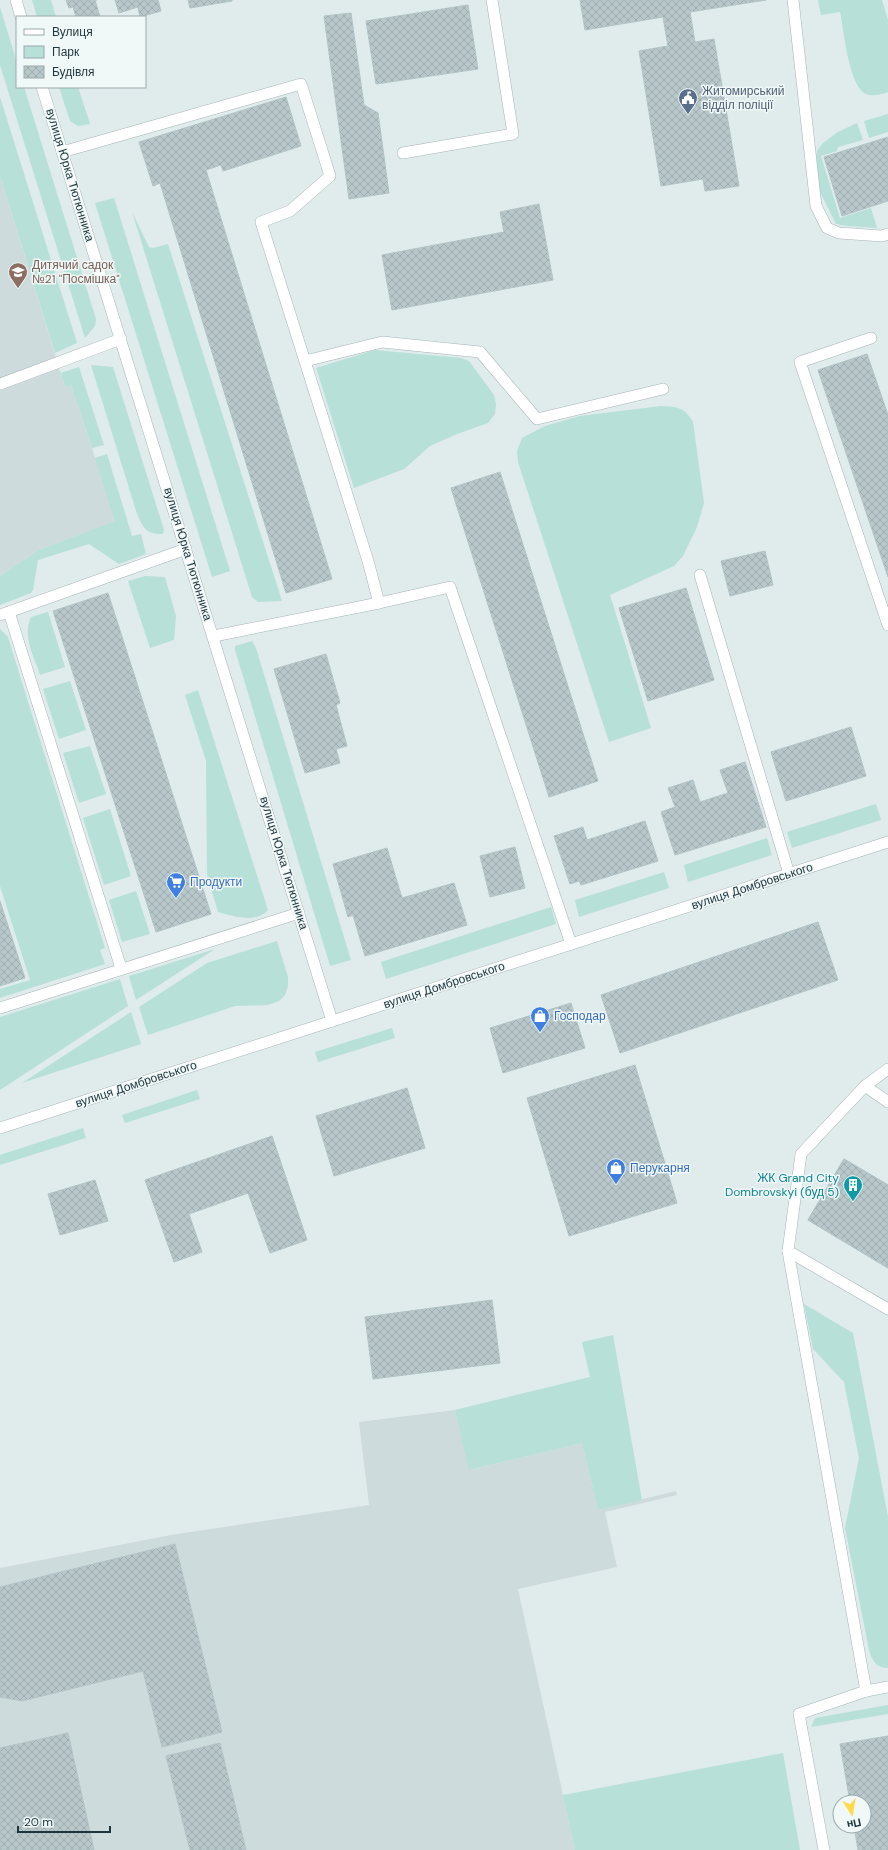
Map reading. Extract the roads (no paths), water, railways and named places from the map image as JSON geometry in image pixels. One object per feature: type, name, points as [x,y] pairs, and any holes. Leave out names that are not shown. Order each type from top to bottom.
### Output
[{"type":"street","points":[[16,0],[21,16]]},
{"type":"street","points":[[403,153],[513,134],[492,0]]},
{"type":"street","points":[[793,0],[816,206],[827,228],[838,233],[882,236],[888,234]]},
{"type":"street","points":[[62,152],[301,84],[330,176],[290,212],[260,222],[305,361],[379,603]]},
{"type":"street","name":"вулиця Юрка Тютюнника","points":[[42,88],[214,636],[332,1020]]},
{"type":"street","points":[[0,384],[121,338]]},
{"type":"street","points":[[870,338],[800,362],[888,625]]},
{"type":"street","points":[[305,361],[382,342],[480,352],[537,419],[662,389]]},
{"type":"street","points":[[122,968],[5,613],[186,549]]},
{"type":"street","points":[[700,575],[789,874]]},
{"type":"street","points":[[214,636],[379,603],[450,587],[571,944]]},
{"type":"street","name":"вулиця Домбровського","points":[[0,1128],[888,842]]},
{"type":"street","points":[[0,1008],[299,913]]},
{"type":"street","points":[[866,1691],[788,1251],[801,1154],[865,1086],[888,1069]]},
{"type":"street","points":[[865,1086],[888,1102]]},
{"type":"street","points":[[788,1251],[888,1309]]},
{"type":"street","points":[[824,1850],[799,1714],[866,1691],[888,1687]]},
{"type":"place","name":"Житомирський відділ поліції","points":[[688,115]]},
{"type":"place","name":"Дитячий садок №21 \"Посмішка\"","points":[[18,289]]},
{"type":"place","name":"Продукти","points":[[176,899]]},
{"type":"place","name":"Господар","points":[[540,1033]]},
{"type":"place","name":"Перукарня","points":[[616,1185]]},
{"type":"place","name":"ЖК Grand City Dombrovskyi (буд 5)","points":[[853,1202]]}]
